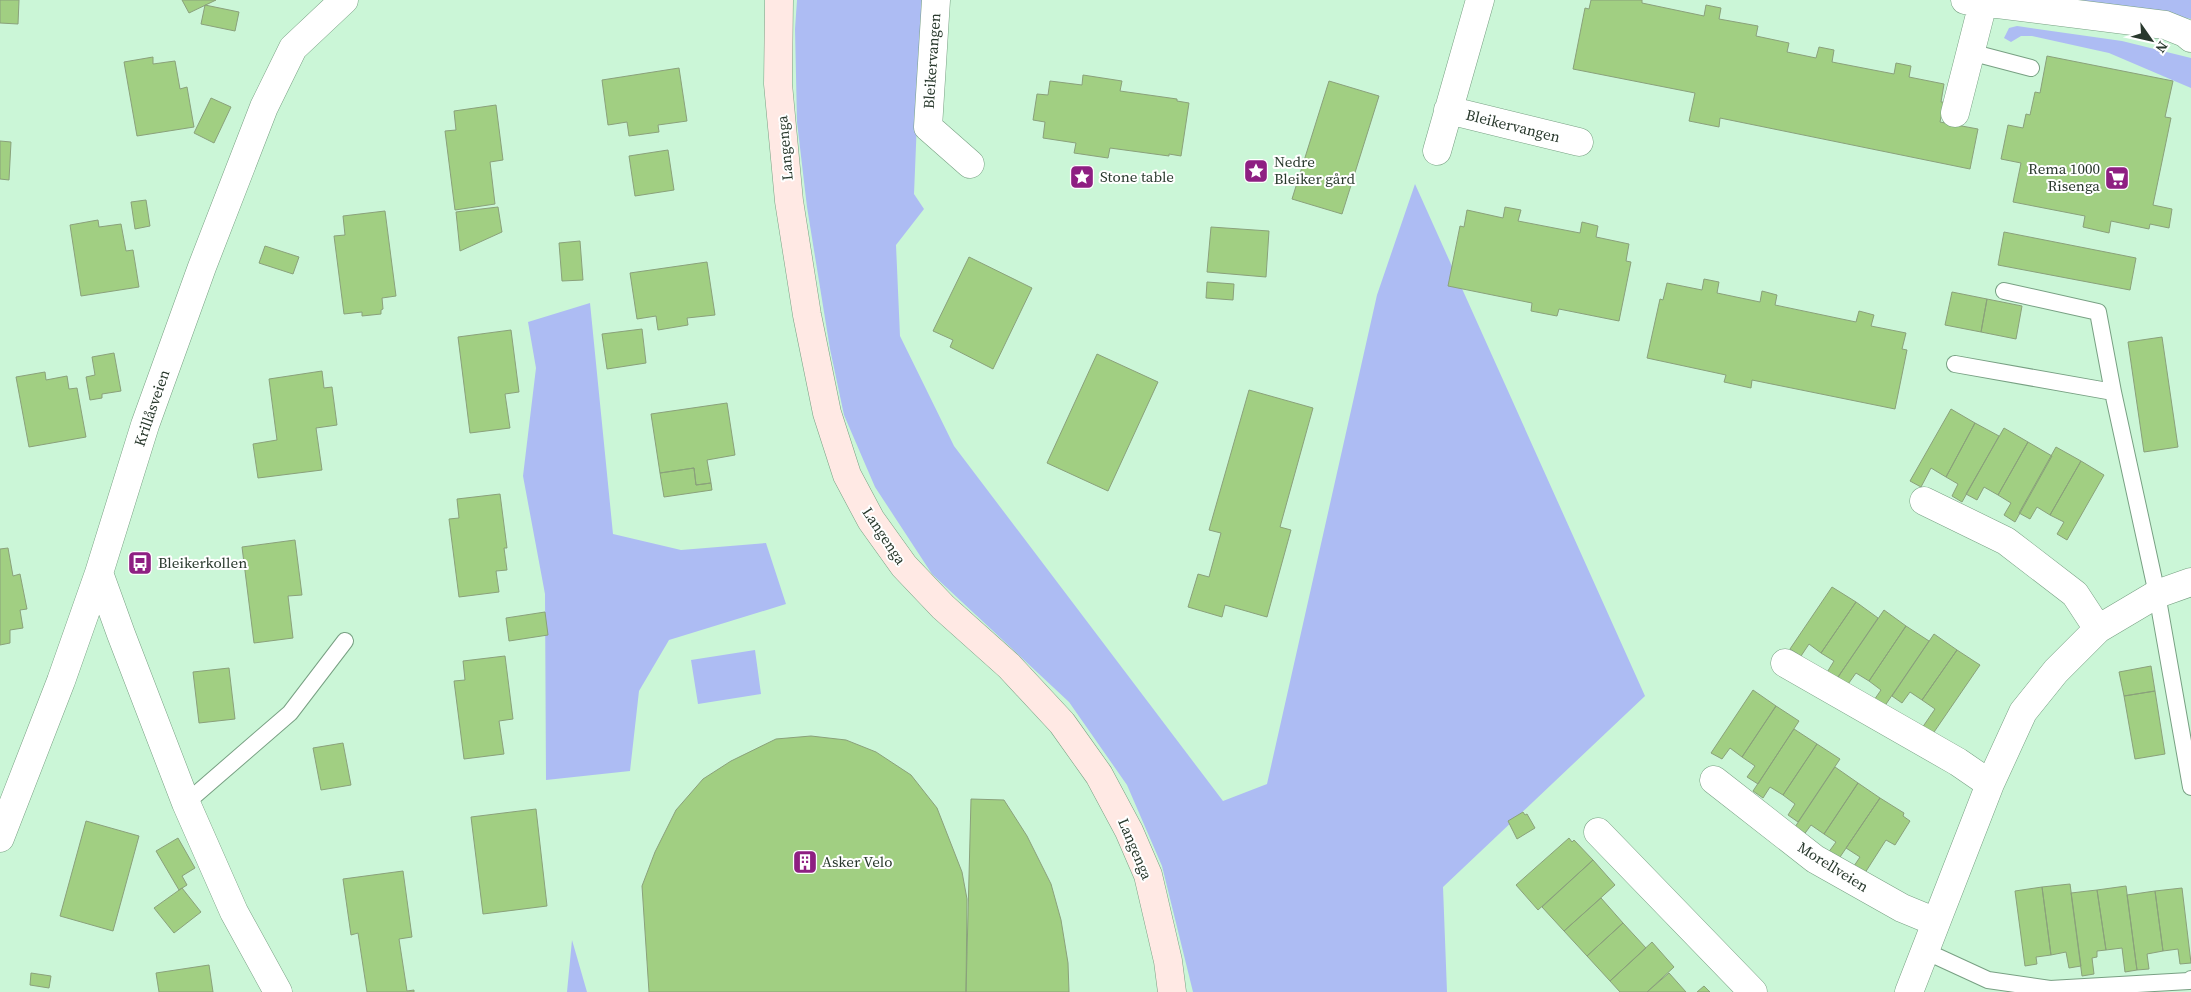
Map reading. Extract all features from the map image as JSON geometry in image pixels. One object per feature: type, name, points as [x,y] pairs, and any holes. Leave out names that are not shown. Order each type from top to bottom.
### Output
[{"type":"main road","name":"Langenga","points":[[779,0],[778,84],[789,201],[807,315],[825,404],[846,475],[871,520],[904,566],[943,607],[1016,673],[1062,723],[1099,775],[1129,831],[1148,876],[1168,961],[1172,992]]},
{"type":"street","name":"Krillåsveien","points":[[0,838],[61,681],[99,573],[145,425],[221,213],[264,107],[293,48],[344,0]]},
{"type":"street","name":"Bleikervangen","points":[[936,0],[928,127],[970,164]]},
{"type":"street","name":"Bleikervangen","points":[[1437,151],[1480,0]]},
{"type":"street","points":[[1954,113],[1970,52],[1974,1],[2165,24],[2186,33],[2191,38]]},
{"type":"street","name":"Bleikervangen","points":[[1448,110],[1579,142]]},
{"type":"street","points":[[1924,501],[2006,541],[2074,594],[2098,629]]},
{"type":"street","points":[[99,573],[120,634],[186,803],[234,912],[278,992]]},
{"type":"street","points":[[1909,992],[1990,784],[2023,712],[2056,671],[2098,629],[2157,594],[2191,582]]},
{"type":"street","points":[[1785,663],[1958,762],[1990,784]]},
{"type":"street","name":"Morellveien","points":[[1714,780],[1815,859],[1902,908],[1936,922]]},
{"type":"street","points":[[1598,832],[1753,992]]},
{"type":"lane","points":[[1970,52],[2030,68]]},
{"type":"lane","points":[[2004,292],[2098,312],[2113,392],[2157,594],[2191,787]]},
{"type":"lane","points":[[1955,364],[2113,392]]},
{"type":"lane","points":[[186,803],[290,713],[345,641]]},
{"type":"lane","points":[[1925,951],[1988,980],[2050,989],[2189,981],[2191,979]]},
{"type":"shaded area","points":[[797,0],[922,0],[914,194],[924,209],[896,245],[900,336],[954,446],[1223,801],[1267,784],[1377,295],[1415,184],[1645,696],[1443,887],[1447,992],[1193,992],[1162,866],[1127,785],[1069,702],[932,574],[875,487],[844,415],[830,349],[807,207],[797,122],[795,29]]},
{"type":"shaded area","points":[[2055,0],[2191,0],[2191,19],[2153,11]]},
{"type":"shaded area","points":[[2017,26],[2122,41],[2191,58],[2191,88],[2109,53],[2032,36],[2021,36],[2011,42],[2004,38],[2009,28]]},
{"type":"shaded area","points":[[590,303],[613,534],[681,550],[766,543],[786,604],[669,640],[639,691],[630,771],[546,780],[545,594],[523,476],[536,368],[528,322]]},
{"type":"shaded area","points":[[755,650],[761,694],[698,704],[691,660]]},
{"type":"shaded area","points":[[572,940],[587,992],[567,992]]},
{"type":"building","points":[[0,0],[19,0],[18,24],[0,23]]},
{"type":"building","points":[[182,0],[216,0],[189,13]]},
{"type":"building","points":[[1591,0],[1642,0],[1642,3],[1704,16],[1706,5],[1721,8],[1719,19],[1758,26],[1756,36],[1789,43],[1787,52],[1816,58],[1819,47],[1834,50],[1832,62],[1894,74],[1896,63],[1911,66],[1909,77],[1944,84],[1941,102],[1944,102],[1940,122],[1978,129],[1970,169],[1720,118],[1719,127],[1689,121],[1695,93],[1573,69],[1585,8],[1589,9]]},
{"type":"building","points":[[205,5],[239,12],[235,31],[201,24]]},
{"type":"building","points":[[2047,56],[2173,81],[2165,117],[2171,118],[2153,205],[2172,209],[2169,228],[2150,224],[2149,229],[2111,221],[2109,233],[2083,227],[2085,216],[2013,202],[2021,163],[2001,159],[2008,125],[2023,128],[2026,114],[2030,115],[2035,92],[2040,93]]},
{"type":"building","points":[[153,57],[153,64],[175,61],[180,89],[187,87],[194,127],[137,136],[124,62]]},
{"type":"building","points":[[679,68],[687,121],[658,125],[659,132],[629,136],[627,122],[608,125],[602,80]]},
{"type":"building","points":[[1083,75],[1122,81],[1120,91],[1177,99],[1177,101],[1189,103],[1181,156],[1110,148],[1108,158],[1074,153],[1076,143],[1043,138],[1045,122],[1033,120],[1037,94],[1048,95],[1050,81],[1082,85]]},
{"type":"building","points":[[1329,81],[1379,96],[1342,214],[1292,199]]},
{"type":"building","points":[[211,98],[231,107],[214,143],[194,133]]},
{"type":"building","points":[[496,105],[503,160],[490,162],[495,204],[455,210],[445,131],[456,130],[454,111]]},
{"type":"building","points":[[0,141],[11,142],[9,180],[0,179]]},
{"type":"building","points":[[668,150],[674,190],[635,196],[629,156]]},
{"type":"building","points":[[146,200],[150,226],[135,229],[131,202]]},
{"type":"building","points":[[498,207],[502,232],[460,251],[456,212]]},
{"type":"building","points":[[1505,207],[1521,210],[1518,221],[1580,233],[1582,222],[1598,226],[1596,237],[1629,244],[1626,261],[1631,262],[1619,321],[1559,309],[1557,316],[1531,311],[1532,303],[1448,286],[1460,226],[1464,227],[1467,210],[1503,218]]},
{"type":"building","points":[[385,211],[396,296],[382,298],[383,309],[381,314],[362,316],[362,312],[344,314],[334,236],[345,235],[343,216]]},
{"type":"building","points":[[98,220],[99,227],[121,224],[126,251],[133,250],[139,287],[81,296],[70,225]]},
{"type":"building","points":[[1211,227],[1269,231],[1266,277],[1207,272]]},
{"type":"building","points":[[2004,232],[2136,258],[2130,290],[1998,265]]},
{"type":"building","points":[[580,241],[583,280],[562,281],[559,243]]},
{"type":"building","points":[[265,246],[299,257],[293,274],[259,263]]},
{"type":"building","points":[[969,257],[1032,288],[993,369],[950,347],[953,340],[933,331]]},
{"type":"building","points":[[707,262],[715,315],[687,318],[688,325],[658,330],[656,316],[637,319],[630,273]]},
{"type":"building","points":[[1704,279],[1719,282],[1717,293],[1760,302],[1762,291],[1777,295],[1775,305],[1856,322],[1859,311],[1874,315],[1871,326],[1906,333],[1902,349],[1907,350],[1895,409],[1752,380],[1751,388],[1724,382],[1726,375],[1647,358],[1660,299],[1663,300],[1667,283],[1702,290]]},
{"type":"building","points":[[1207,282],[1234,284],[1233,300],[1206,298]]},
{"type":"building","points":[[1952,292],[1987,299],[1981,332],[1945,325]]},
{"type":"building","points":[[1987,299],[2022,306],[2016,339],[1981,332]]},
{"type":"building","points":[[642,329],[646,363],[607,369],[602,334]]},
{"type":"building","points":[[511,330],[519,392],[505,394],[510,428],[470,433],[458,337]]},
{"type":"building","points":[[2162,337],[2178,447],[2144,452],[2128,342]]},
{"type":"building","points":[[114,353],[121,391],[102,394],[102,398],[90,400],[86,377],[95,375],[92,357]]},
{"type":"building","points":[[1097,354],[1158,382],[1108,491],[1047,463]]},
{"type":"building","points":[[322,371],[324,388],[332,387],[337,425],[316,428],[322,470],[258,478],[253,444],[277,440],[269,379]]},
{"type":"building","points":[[45,372],[46,380],[67,376],[69,389],[77,388],[86,437],[29,447],[16,377]]},
{"type":"building","points":[[1249,390],[1313,408],[1280,527],[1291,530],[1267,617],[1225,605],[1222,617],[1188,607],[1198,574],[1209,577],[1221,533],[1209,530]]},
{"type":"building","points":[[727,403],[735,455],[707,460],[711,483],[696,485],[694,468],[660,473],[651,414]]},
{"type":"building","points":[[1951,409],[1975,423],[1946,477],[1931,468],[1921,487],[1910,481]]},
{"type":"building","points":[[1975,423],[1999,436],[1962,502],[1952,496],[1958,484],[1946,477]]},
{"type":"building","points":[[2004,428],[2028,442],[1998,495],[1984,487],[1977,500],[1966,494]]},
{"type":"building","points":[[2028,442],[2052,456],[2015,522],[2004,515],[2011,503],[1998,495]]},
{"type":"building","points":[[2056,447],[2081,461],[2050,515],[2037,507],[2030,519],[2019,513]]},
{"type":"building","points":[[2081,461],[2104,475],[2067,540],[2057,534],[2064,522],[2050,515]]},
{"type":"building","points":[[694,468],[696,485],[711,483],[712,490],[664,497],[660,473]]},
{"type":"building","points":[[500,494],[507,548],[504,548],[507,570],[496,571],[499,592],[459,597],[449,519],[459,518],[457,499]]},
{"type":"building","points":[[295,540],[302,595],[288,596],[293,638],[254,643],[242,547]]},
{"type":"building","points":[[8,548],[13,576],[20,574],[27,609],[20,610],[23,628],[10,630],[10,643],[0,645],[0,549]]},
{"type":"building","points":[[1832,587],[1856,602],[1821,653],[1809,644],[1801,656],[1790,649]]},
{"type":"building","points":[[1856,602],[1878,618],[1836,680],[1826,674],[1834,661],[1821,653]]},
{"type":"building","points":[[1884,610],[1906,626],[1869,681],[1856,673],[1846,687],[1836,680]]},
{"type":"building","points":[[545,612],[548,635],[509,641],[506,618]]},
{"type":"building","points":[[1906,626],[1929,641],[1882,710],[1872,703],[1881,690],[1869,681]]},
{"type":"building","points":[[1934,634],[1957,650],[1922,700],[1910,692],[1902,703],[1892,696]]},
{"type":"building","points":[[1957,650],[1980,665],[1932,735],[1922,728],[1935,709],[1922,700]]},
{"type":"building","points":[[505,656],[513,719],[499,721],[504,754],[464,759],[454,681],[465,680],[463,661]]},
{"type":"building","points":[[2151,666],[2155,691],[2124,696],[2119,672]]},
{"type":"building","points":[[229,668],[235,719],[199,723],[193,672]]},
{"type":"building","points":[[1753,690],[1776,706],[1742,757],[1730,748],[1722,759],[1711,753]]},
{"type":"building","points":[[2155,691],[2165,754],[2135,759],[2124,696]]},
{"type":"building","points":[[1776,706],[1799,721],[1758,784],[1747,777],[1755,766],[1742,757]]},
{"type":"building","points":[[1794,729],[1817,744],[1783,795],[1770,787],[1763,798],[1753,791]]},
{"type":"building","name":"Asker Velo","points":[[811,736],[846,740],[876,752],[911,775],[937,808],[962,872],[967,899],[966,992],[649,992],[642,886],[655,852],[676,810],[703,779],[731,761],[776,739]]},
{"type":"building","points":[[343,743],[351,785],[321,790],[313,748]]},
{"type":"building","points":[[1817,744],[1840,759],[1798,822],[1788,815],[1795,804],[1783,795]]},
{"type":"building","points":[[1835,767],[1858,783],[1824,834],[1811,825],[1803,836],[1793,830]]},
{"type":"building","points":[[1858,783],[1880,798],[1838,860],[1828,853],[1836,842],[1824,834]]},
{"type":"building","points":[[1880,798],[1904,813],[1903,816],[1910,821],[1895,845],[1886,840],[1863,876],[1852,869],[1860,857],[1846,848]]},
{"type":"building","points":[[971,799],[1004,800],[1027,836],[1051,884],[1061,920],[1068,963],[1069,992],[966,992]]},
{"type":"building","points":[[536,809],[547,906],[483,914],[471,817]]},
{"type":"building","points":[[1523,812],[1525,815],[1527,814],[1535,828],[1517,839],[1508,821]]},
{"type":"building","points":[[86,821],[139,836],[113,931],[60,916]]},
{"type":"building","points":[[178,838],[195,868],[182,876],[187,885],[179,890],[156,851]]},
{"type":"building","points":[[1569,838],[1572,842],[1574,840],[1593,860],[1538,910],[1516,885]]},
{"type":"building","points":[[1593,860],[1615,885],[1564,931],[1542,907]]},
{"type":"building","points":[[403,871],[412,937],[399,939],[407,991],[414,990],[414,992],[367,992],[358,933],[351,935],[343,879]]},
{"type":"building","points":[[2070,884],[2081,966],[2069,968],[2066,952],[2051,955],[2042,887]]},
{"type":"building","points":[[2126,886],[2137,970],[2125,972],[2122,948],[2106,950],[2097,890]]},
{"type":"building","points":[[2042,887],[2051,955],[2036,957],[2037,964],[2025,966],[2015,891]]},
{"type":"building","points":[[182,888],[201,912],[174,933],[154,908]]},
{"type":"building","points":[[2182,888],[2191,963],[2180,964],[2178,949],[2163,951],[2155,891]]},
{"type":"building","points":[[2097,890],[2106,950],[2097,951],[2097,957],[2092,958],[2094,974],[2082,976],[2071,893]]},
{"type":"building","points":[[2155,891],[2163,951],[2147,954],[2149,969],[2137,970],[2127,895]]},
{"type":"building","points":[[1601,898],[1623,923],[1587,956],[1564,931]]},
{"type":"building","points":[[1623,923],[1646,948],[1610,981],[1587,956]]},
{"type":"building","points":[[1652,942],[1674,967],[1647,992],[1620,992],[1610,981]]},
{"type":"building","points":[[209,965],[213,992],[159,992],[156,973]]},
{"type":"building","points":[[31,973],[51,976],[49,988],[30,985]]},
{"type":"building","points":[[1669,973],[1686,992],[1647,992]]},
{"type":"building","points":[[1704,986],[1710,992],[1697,992]]},
{"type":"place","name":"Nedre Bleiker gård","points":[[1256,171]]},
{"type":"place","name":"Stone table","points":[[1082,177]]},
{"type":"place","name":"Rema 1000 Risenga","points":[[2117,178]]},
{"type":"place","name":"Bleikerkollen","points":[[140,563]]},
{"type":"place","name":"Asker Velo","points":[[805,862]]}]
